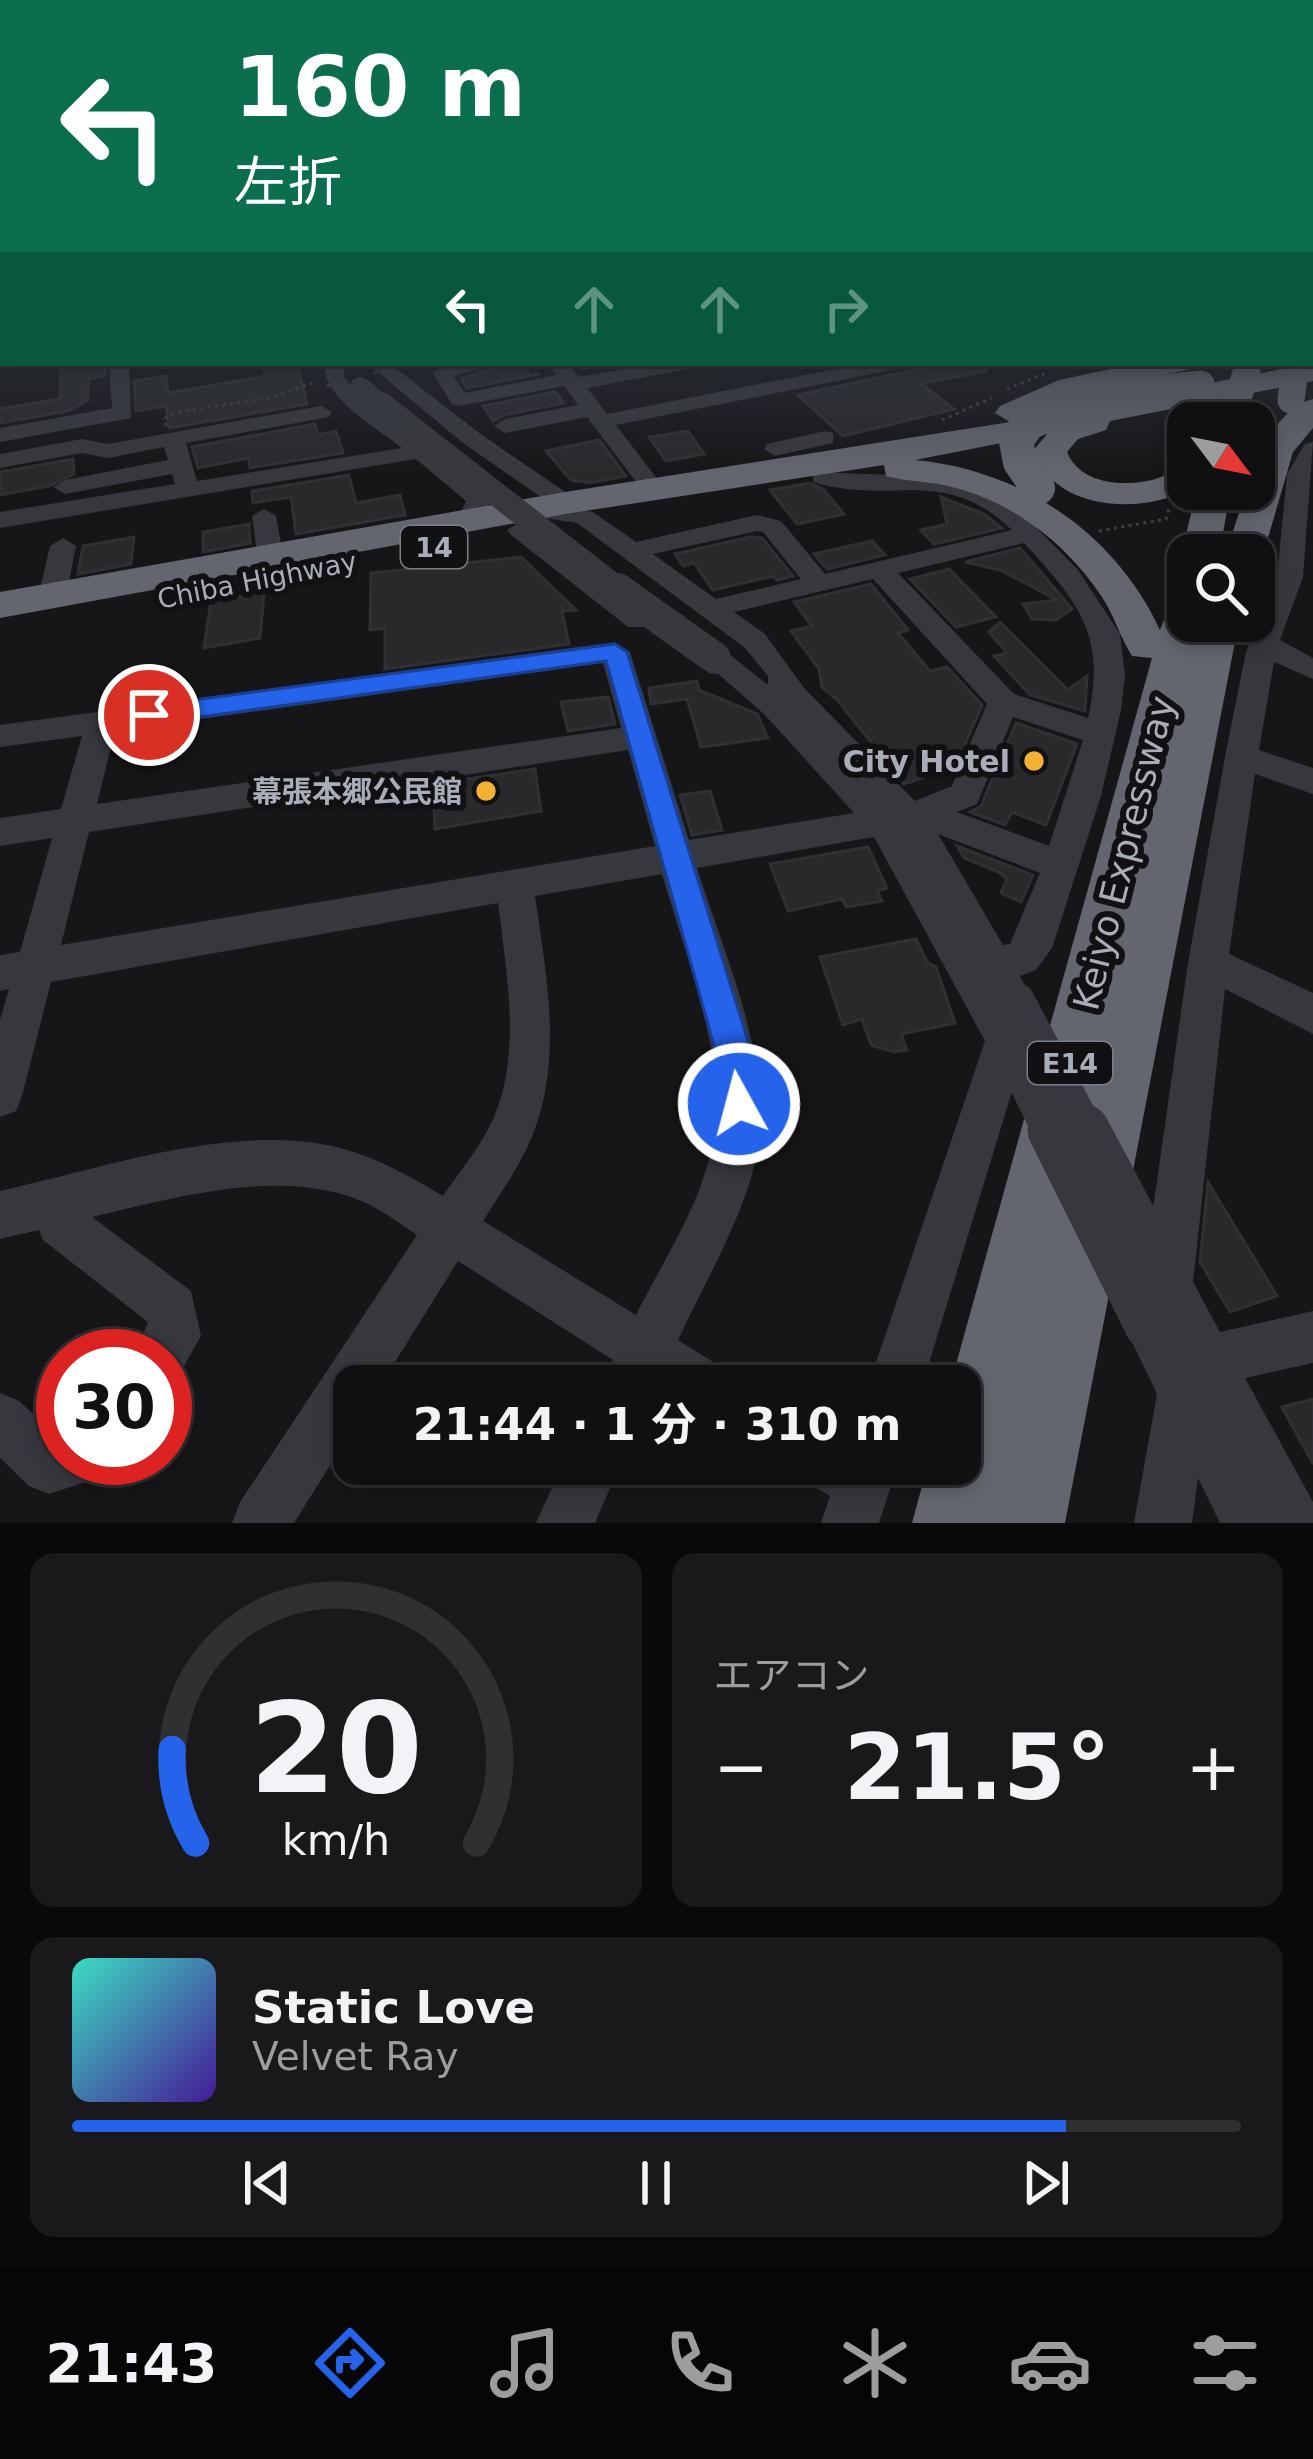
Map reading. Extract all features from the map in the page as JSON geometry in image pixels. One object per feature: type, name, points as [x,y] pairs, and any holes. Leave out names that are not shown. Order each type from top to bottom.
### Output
[{"type":"highway","name":"Chiba Highway","points":[[0,605],[470,523],[557,514],[653,489],[925,436],[1255,391]]},
{"type":"highway","points":[[1205,402],[1255,391]]},
{"type":"highway","points":[[1167,625],[1139,609],[1116,567],[1038,488],[1020,462],[1016,441],[1038,415],[1084,399],[1255,391]]},
{"type":"highway","points":[[1251,534],[1277,450],[1255,391]]},
{"type":"highway","points":[[1167,410],[1067,432],[1050,451],[1051,460],[1068,477],[1122,494],[1157,494],[1167,488]]},
{"type":"highway","name":"Chiba Highway","points":[[0,630],[810,457]]},
{"type":"highway","points":[[810,457],[964,475],[1005,490],[1036,511],[1119,591],[1167,625]]},
{"type":"highway","name":"Keiyo Expressway","points":[[954,1523],[1143,781],[1167,625]]},
{"type":"highway","name":"Keiyo Expressway","points":[[1023,1523],[1239,642]]},
{"type":"street","points":[[0,435],[123,413],[119,366]]},
{"type":"street","points":[[334,366],[334,378],[345,391],[479,499],[470,523]]},
{"type":"street","points":[[473,366],[442,371],[459,400],[858,366]]},
{"type":"street","points":[[521,403],[675,366]]},
{"type":"street","points":[[370,374],[471,439],[557,514],[728,687],[783,699]]},
{"type":"street","points":[[370,374],[560,547],[725,652],[783,699],[907,817],[1195,1376],[1293,1523]]},
{"type":"street","points":[[505,426],[576,388]]},
{"type":"street","points":[[576,388],[653,489]]},
{"type":"street","points":[[1255,391],[1306,496],[1302,585],[1275,606]]},
{"type":"street","points":[[0,520],[321,419]]},
{"type":"street","points":[[0,499],[179,460],[357,443]]},
{"type":"street","points":[[0,461],[82,446],[179,460],[418,452]]},
{"type":"street","points":[[810,457],[839,485],[915,479],[948,483],[1003,507],[1072,579],[1109,644],[1109,704],[1032,948],[1022,958],[1005,1002],[901,1365]]},
{"type":"street","points":[[557,514],[632,551],[755,641],[782,672],[783,699]]},
{"type":"street","points":[[263,516],[271,560]]},
{"type":"street","points":[[632,551],[757,523],[772,526],[819,584]]},
{"type":"street","points":[[712,609],[1029,534]]},
{"type":"street","points":[[52,597],[63,545]]},
{"type":"street","points":[[879,569],[1003,702],[1100,734]]},
{"type":"street","points":[[1158,1306],[1241,758],[1241,642]]},
{"type":"street","points":[[1259,642],[1311,670]]},
{"type":"street","points":[[0,736],[615,652],[738,1067],[735,1152],[726,1183],[639,1365]]},
{"type":"street","points":[[16,971],[907,817],[964,795],[1003,702]]},
{"type":"street","points":[[0,1096],[16,971],[74,821],[102,722]]},
{"type":"street","points":[[0,832],[638,737]]},
{"type":"street","points":[[1241,758],[1313,781]]},
{"type":"street","points":[[907,817],[939,820],[1060,865]]},
{"type":"street","points":[[907,817],[1005,1002]]},
{"type":"street","points":[[261,1523],[510,1135],[528,1084],[533,1042],[515,886]]},
{"type":"street","points":[[1208,962],[1313,1015]]},
{"type":"street","points":[[0,1216],[279,1161],[327,1165],[362,1175],[451,1227],[632,1365]]},
{"type":"street","points":[[60,1203],[60,1222],[173,1310],[174,1329]]},
{"type":"street","points":[[1195,1376],[1313,1337]]},
{"type":"street","points":[[1163,1523],[1195,1376]]},
{"type":"street","points":[[1195,1376],[1251,1523]]},
{"type":"street","points":[[0,1420],[36,1454]]},
{"type":"street","points":[[565,1523],[582,1485]]},
{"type":"path","points":[[925,436],[1019,383],[1052,371]]},
{"type":"path","points":[[179,460],[165,418],[169,415],[270,398],[313,383]]},
{"type":"path","points":[[457,419],[542,479],[557,514],[626,539],[690,584]]},
{"type":"path","points":[[1093,532],[1166,519],[1169,510]]},
{"type":"building","points":[[61,366],[105,366],[105,376],[88,379],[88,400],[68,411],[0,423],[0,409],[60,399]]},
{"type":"building","points":[[263,366],[298,366],[307,404],[169,428],[166,406],[136,411],[134,381],[166,376],[168,393],[266,376]]},
{"type":"building","points":[[498,366],[527,366],[528,375],[540,374],[467,388],[461,379]]},
{"type":"building","points":[[930,366],[986,366],[986,371],[921,384],[954,409],[843,436],[798,395]]},
{"type":"building","points":[[555,392],[564,403],[493,421],[483,406]]},
{"type":"building","points":[[315,424],[318,435],[336,431],[343,453],[250,468],[249,458],[198,468],[192,447]]},
{"type":"building","points":[[688,431],[704,454],[666,461],[649,437]]},
{"type":"building","points":[[599,440],[626,476],[590,483],[571,480],[546,451]]},
{"type":"building","points":[[73,459],[74,474],[49,486],[0,495],[0,472]]},
{"type":"building","points":[[349,475],[356,503],[400,495],[405,515],[296,534],[291,497],[253,503],[252,491]]},
{"type":"building","points":[[809,483],[823,489],[844,514],[797,524],[770,490]]},
{"type":"building","points":[[941,497],[984,514],[1002,528],[934,544],[921,530],[947,524]]},
{"type":"building","points":[[249,524],[250,543],[203,552],[203,532]]},
{"type":"building","points":[[134,537],[131,564],[78,574],[83,546]]},
{"type":"building","points":[[762,538],[793,576],[713,590],[694,563],[683,566],[675,554]]},
{"type":"building","points":[[872,541],[885,555],[827,569],[814,554]]},
{"type":"building","points":[[1020,548],[1072,609],[1056,620],[1032,619],[1023,604],[1057,600],[1000,570],[965,562]]},
{"type":"building","points":[[521,557],[576,610],[562,611],[569,644],[385,669],[385,628],[370,630],[371,573]]},
{"type":"building","points":[[949,569],[996,617],[956,627],[910,579]]},
{"type":"building","points":[[871,584],[908,630],[898,633],[930,671],[947,667],[982,705],[959,758],[918,772],[922,778],[904,784],[822,687],[819,669],[791,631],[812,626],[794,602]]},
{"type":"building","points":[[264,593],[260,638],[204,648],[211,601]]},
{"type":"building","points":[[1000,622],[1068,690],[1087,676],[1085,711],[1030,695],[994,656],[1007,653],[989,632]]},
{"type":"building","points":[[697,681],[699,690],[757,714],[768,738],[701,747],[687,699],[651,704],[649,688]]},
{"type":"building","points":[[608,697],[615,724],[568,731],[561,702]]},
{"type":"building","points":[[1016,723],[1077,744],[1046,825],[1012,812],[1005,825],[970,812],[981,806]]},
{"type":"building","name":"幕張本郷公民館","points":[[535,769],[541,811],[435,829],[433,784]]},
{"type":"building","points":[[710,791],[722,830],[692,835],[680,795]]},
{"type":"building","points":[[957,846],[1033,875],[1021,902],[1001,893],[1007,879],[999,872],[964,858]]},
{"type":"building","points":[[868,847],[887,888],[877,891],[882,901],[846,907],[842,899],[788,911],[770,864]]},
{"type":"building","points":[[916,939],[928,963],[936,967],[955,1023],[901,1034],[907,1050],[894,1052],[871,1045],[862,1019],[843,1025],[820,957]]},
{"type":"building","points":[[1208,1182],[1277,1296],[1230,1312],[1200,1262]]},
{"type":"building","points":[[1313,1399],[1313,1464],[1282,1407]]},
{"type":"place","name":"City Hotel","points":[[1034,761]]},
{"type":"place","name":"幕張本郷公民館","points":[[486,791]]},
{"type":"route","points":[[149,715],[615,652],[738,1067],[739,1104]]}]
